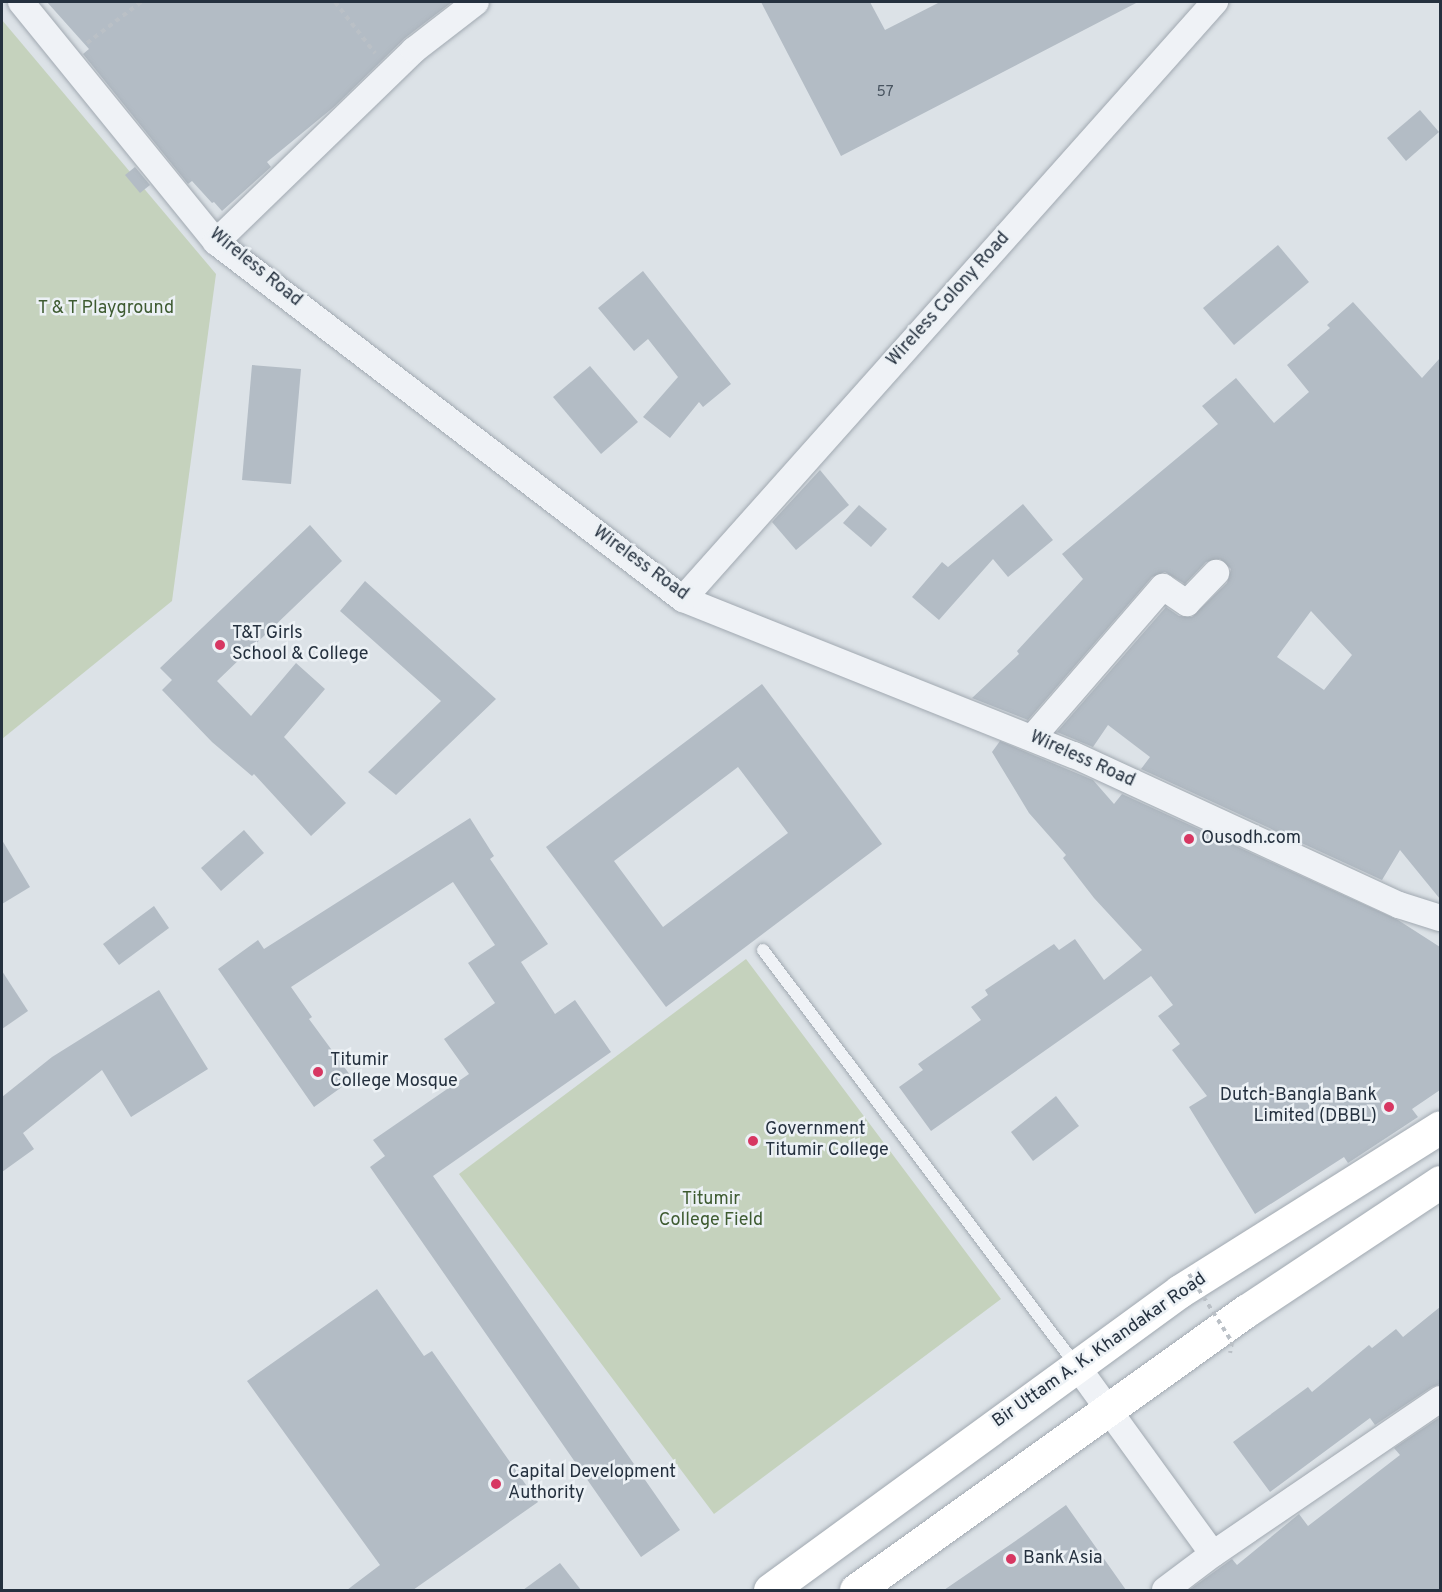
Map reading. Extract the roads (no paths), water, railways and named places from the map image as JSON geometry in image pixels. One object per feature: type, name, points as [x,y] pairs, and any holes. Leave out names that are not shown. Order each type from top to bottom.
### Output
[{"type":"main road","name":"Bir Uttam A. K. Khandakar Road","points":[[770,1590],[1180,1291],[1440,1128]]},
{"type":"main road","points":[[856,1590],[1245,1311],[1440,1182]]},
{"type":"street","name":"Wireless Road","points":[[21,2],[216,242],[683,599],[1074,755],[1399,904],[1440,918]]},
{"type":"street","points":[[216,242],[390,72],[414,50],[476,2]]},
{"type":"street","name":"Wireless Colony Road","points":[[683,599],[1215,2]]},
{"type":"street","points":[[1032,738],[1163,587],[1186,603],[1216,573]]},
{"type":"street","points":[[1076,1365],[1213,1554]]},
{"type":"street","points":[[1165,1590],[1213,1554],[1440,1399]]},
{"type":"lane","points":[[763,950],[1076,1365]]},
{"type":"place","name":"T&T Girls School & College","points":[[220,645]]},
{"type":"place","name":"Ousodh.com","points":[[1189,839]]},
{"type":"place","name":"Titumir College Mosque","points":[[318,1072]]},
{"type":"place","name":"Dutch-Bangla Bank Limited (DBBL)","points":[[1389,1107]]},
{"type":"place","name":"Government Titumir College","points":[[753,1141]]},
{"type":"place","name":"Capital Development Authority","points":[[496,1484]]},
{"type":"place","name":"Bank Asia","points":[[1011,1559]]},
{"type":"park label","name":"T & T Playground","points":[[106,309]]},
{"type":"park label","name":"Titumir College Field","points":[[711,1211]]}]
